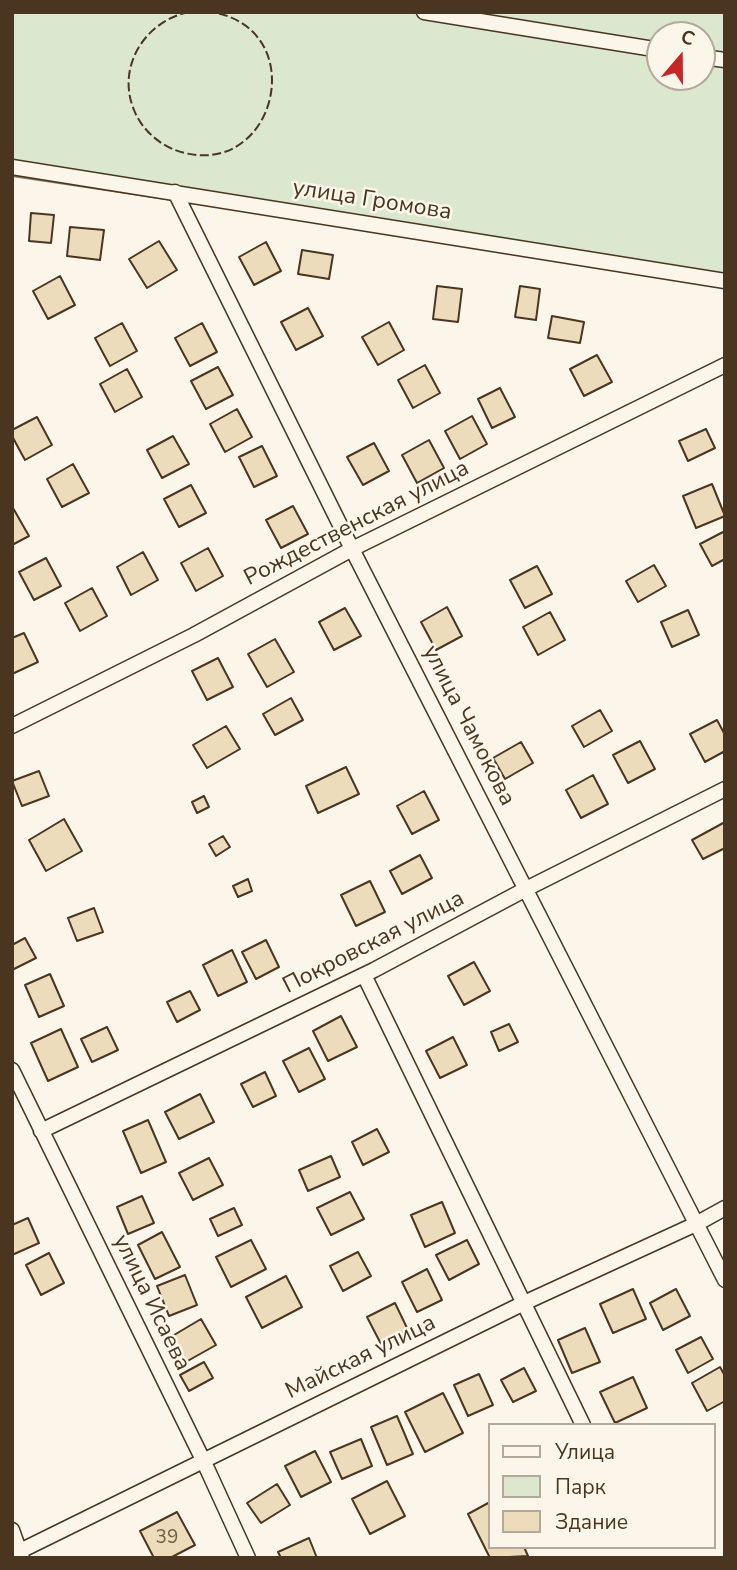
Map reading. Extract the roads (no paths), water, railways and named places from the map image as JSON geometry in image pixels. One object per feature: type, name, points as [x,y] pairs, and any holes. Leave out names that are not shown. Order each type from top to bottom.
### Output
[{"type":"street","points":[[424,12],[646,48]]},
{"type":"street","name":"улица Громова","points":[[12,167],[725,281]]},
{"type":"street","name":"улица Чамокова","points":[[174,192],[352,549],[725,1280]]},
{"type":"street","name":"Рождественская улица","points":[[12,726],[194,635],[352,549],[725,365]]},
{"type":"street","name":"Покровская улица","points":[[41,1131],[364,975],[526,889],[725,789]]},
{"type":"street","points":[[364,975],[582,1423]]},
{"type":"street","name":"улица Исаева","points":[[12,1070],[204,1462],[248,1558]]},
{"type":"street","name":"Майская улица","points":[[18,1555],[524,1303],[725,1208]]},
{"type":"street","points":[[12,1530],[18,1555]]}]
